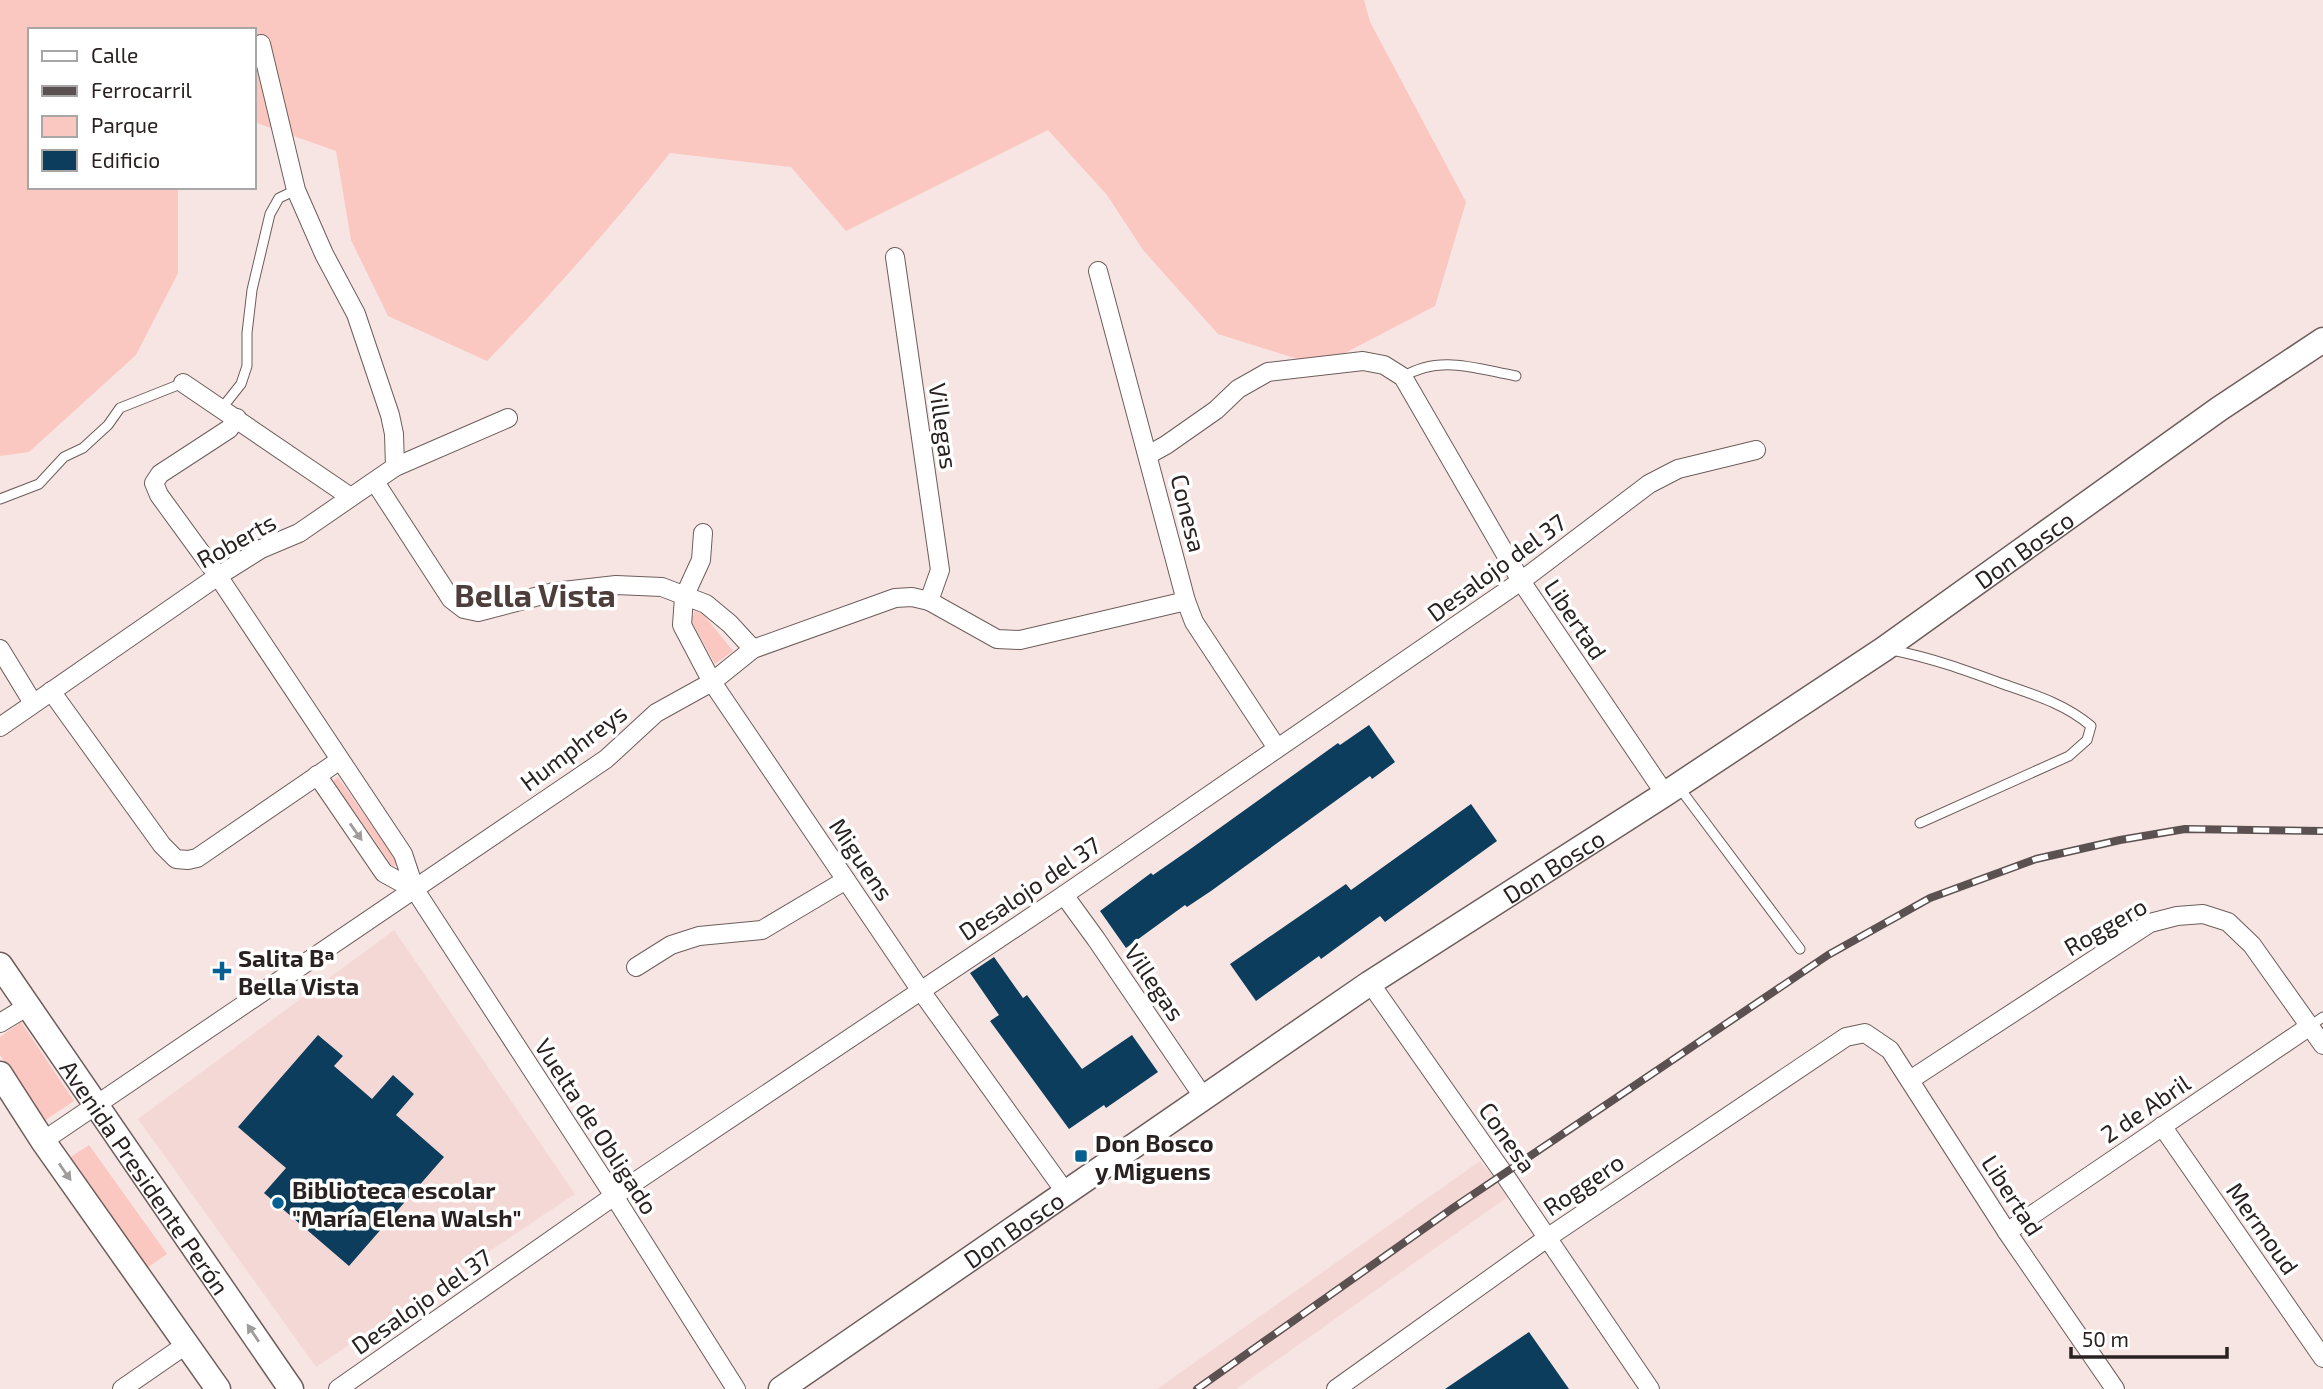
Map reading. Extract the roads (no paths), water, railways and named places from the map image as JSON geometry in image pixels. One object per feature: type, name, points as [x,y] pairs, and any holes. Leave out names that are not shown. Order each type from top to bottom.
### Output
[{"type":"street","points":[[261,44],[296,190],[324,254],[355,314],[390,415],[395,467]]},
{"type":"street","name":"Villegas","points":[[895,257],[940,570],[929,601]]},
{"type":"street","name":"Conesa","points":[[1098,271],[1186,601],[1194,622],[1277,748]]},
{"type":"street","name":"Don Bosco","points":[[781,1389],[1370,983],[1884,649],[2208,417],[2323,340]]},
{"type":"street","name":"Libertad","points":[[1148,455],[1216,410],[1238,388],[1268,372],[1363,361],[1384,365],[1403,377],[1521,581],[1671,789]]},
{"type":"street","points":[[183,383],[349,496]]},
{"type":"street","name":"Vuelta de Obligado","points":[[229,413],[229,429],[160,474],[154,483],[159,495],[218,576],[403,854],[415,890],[736,1389]]},
{"type":"street","name":"Roberts","points":[[0,727],[218,576],[261,549],[299,533],[349,496],[395,467],[508,418]]},
{"type":"street","name":"Desalojo del 37","points":[[338,1389],[614,1196],[1064,895],[1521,581],[1649,484],[1678,469],[1756,450]]},
{"type":"street","points":[[374,482],[451,599],[464,610],[478,612],[554,592],[616,585],[662,587],[706,604],[730,624],[753,649]]},
{"type":"street","name":"Miguens","points":[[703,533],[701,560],[684,597],[682,625],[712,682],[921,991],[1066,1193]]},
{"type":"street","name":"Humphreys","points":[[43,1141],[606,759],[656,713],[712,682],[753,649],[895,598],[912,597],[929,601],[997,639],[1020,640],[1186,601]]},
{"type":"street","points":[[0,649],[33,703]]},
{"type":"street","points":[[51,691],[162,845],[176,859],[197,858],[340,760]]},
{"type":"street","name":"Vuelta de Obligado","points":[[317,775],[384,873],[415,890]]},
{"type":"street","points":[[636,967],[671,945],[699,936],[762,930],[846,880]]},
{"type":"street","name":"Villegas","points":[[1064,895],[1204,1098]]},
{"type":"street","name":"Roggero","points":[[1910,1080],[2150,923],[2177,916],[2203,914],[2228,922],[2252,945],[2316,1021]]},
{"type":"street","name":"Avenida Presidente Perón","points":[[0,965],[291,1389]]},
{"type":"street","name":"Conesa","points":[[1370,983],[1650,1389]]},
{"type":"street","points":[[0,1023],[28,1006]]},
{"type":"street","points":[[2316,1021],[2323,1045]]},
{"type":"street","name":"2 de Abril","points":[[2007,1232],[2316,1021]]},
{"type":"street","name":"Libertad","points":[[1865,1033],[1890,1050],[2110,1387]]},
{"type":"street","name":"Roggero","points":[[1336,1389],[1547,1238],[1846,1037],[1865,1033]]},
{"type":"street","points":[[0,1074],[43,1141],[218,1389]]},
{"type":"street","name":"Mermoud","points":[[2162,1126],[2323,1358]]},
{"type":"street","points":[[122,1389],[187,1344]]},
{"type":"lane","points":[[229,413],[247,366],[247,333],[252,290],[270,214],[279,198],[296,190]]},
{"type":"lane","points":[[1403,377],[1418,368],[1450,363],[1516,376]]},
{"type":"lane","points":[[0,499],[39,484],[64,457],[83,448],[108,425],[120,408],[183,383]]},
{"type":"lane","points":[[1884,649],[1932,658],[2046,700],[2073,711],[2091,726],[2087,740],[2069,756],[1920,823]]},
{"type":"lane","points":[[1671,789],[1800,949]]},
{"type":"railway","points":[[1197,1389],[1453,1208],[1828,955],[1930,898],[2036,859],[2120,840],[2185,829],[2323,831]]},
{"type":"place","name":"Salita Bª Bella Vista","points":[[222,971]]},
{"type":"place","name":"Don Bosco y Miguens","points":[[1081,1156]]},
{"type":"place","name":"Biblioteca escolar \"María Elena Walsh\"","points":[[278,1203]]},
{"type":"district","name":"Bella Vista","points":[[535,594]]}]
